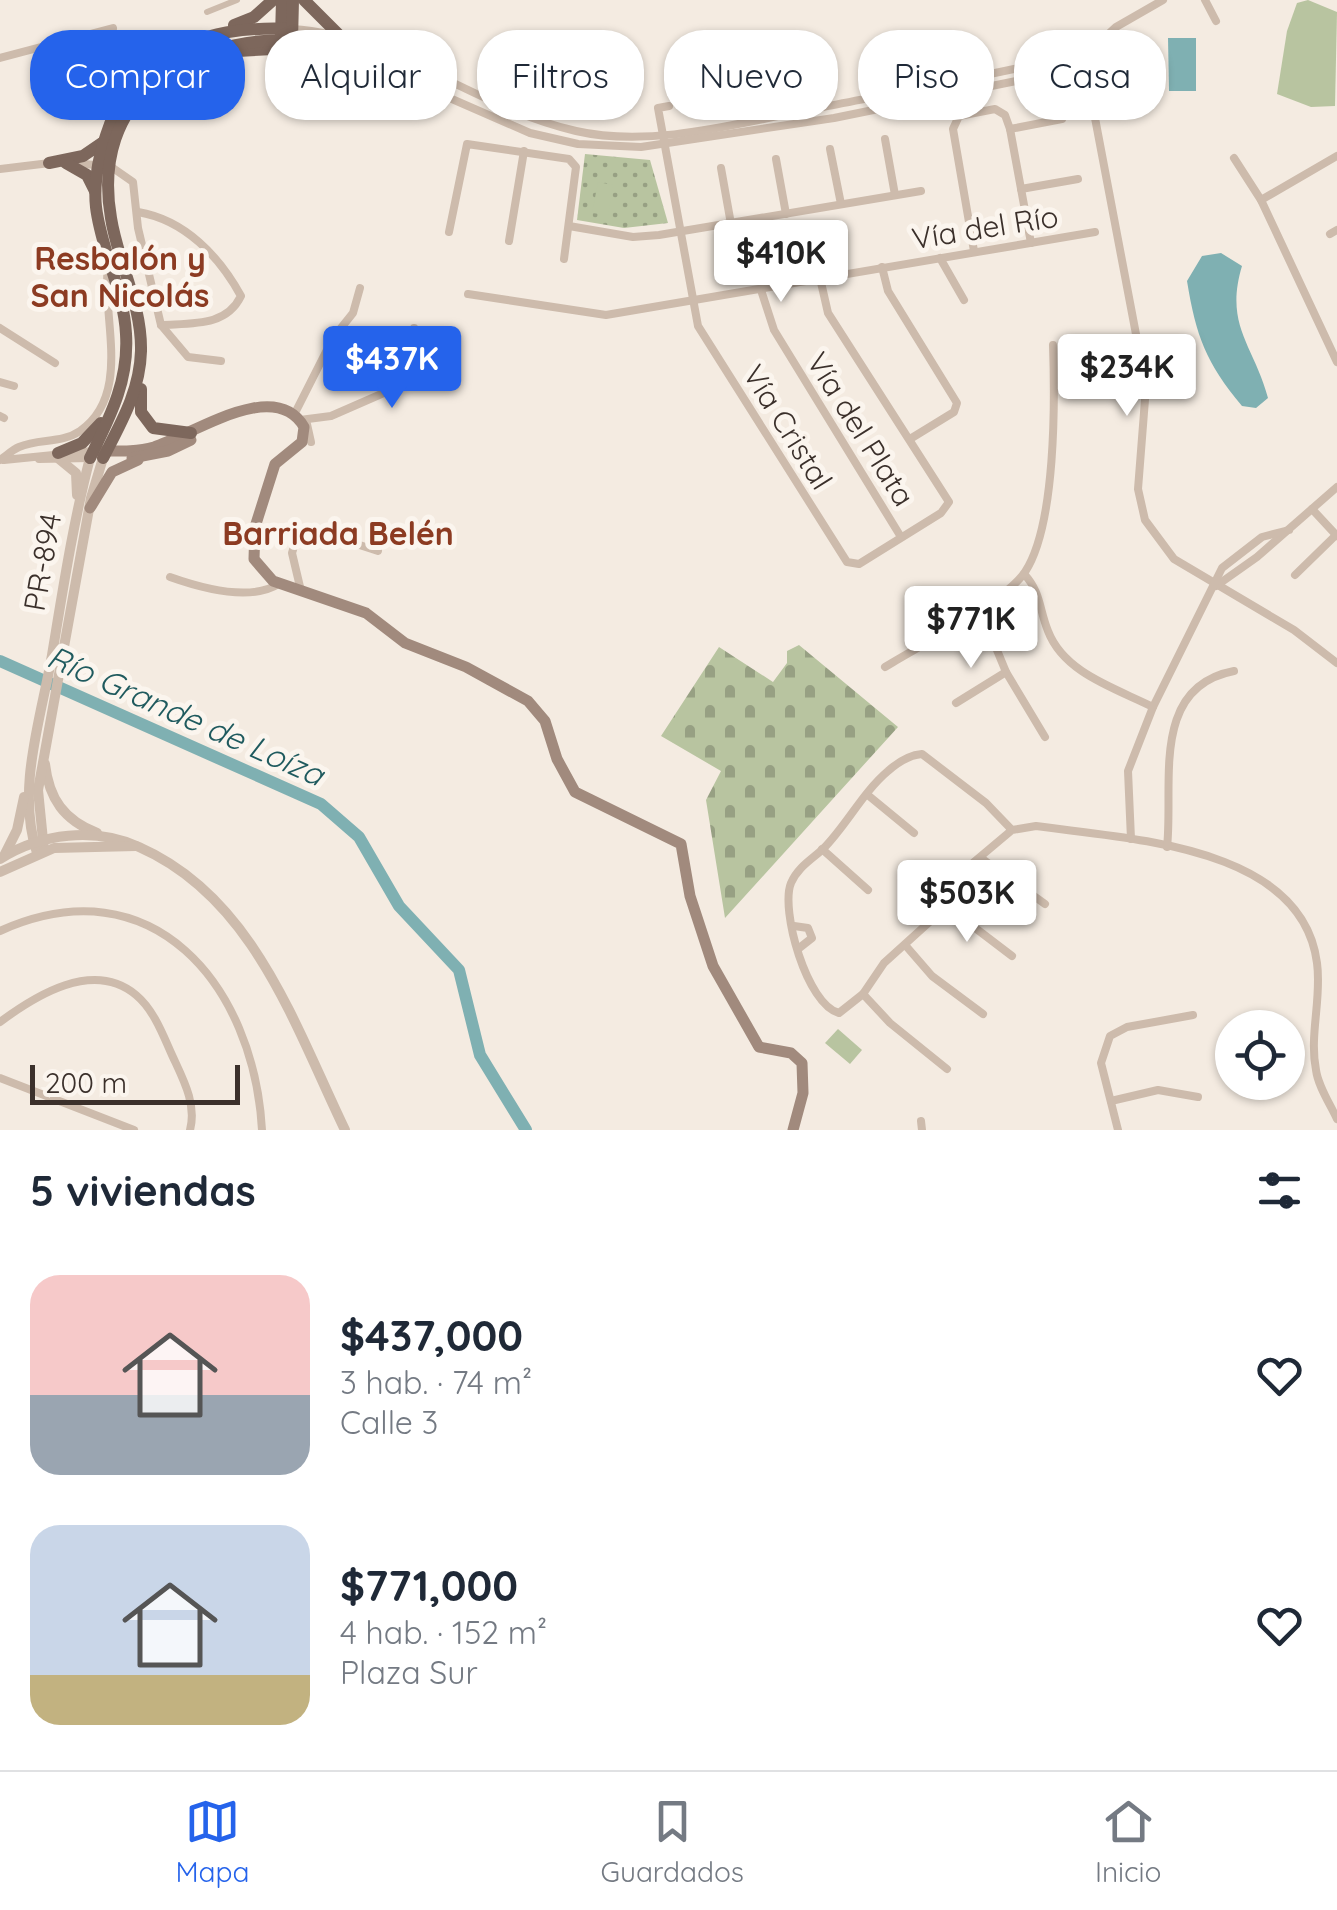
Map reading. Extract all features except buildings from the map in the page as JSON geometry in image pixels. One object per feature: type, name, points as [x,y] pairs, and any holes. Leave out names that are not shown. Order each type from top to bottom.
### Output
[{"type":"main road","points":[[218,30],[254,17],[273,0]]},
{"type":"main road","points":[[282,0],[287,30]]},
{"type":"main road","points":[[289,30],[293,0]]},
{"type":"main road","points":[[304,0],[333,30]]},
{"type":"main road","points":[[96,194],[122,124],[142,93],[170,68],[198,53],[265,42]]},
{"type":"main road","points":[[98,455],[130,403],[140,352],[136,304],[111,221],[104,165],[104,141],[114,120]]},
{"type":"main road","points":[[49,163],[83,156],[104,141]]},
{"type":"main road","points":[[66,163],[87,176],[96,194],[126,335],[123,380],[98,455]]},
{"type":"main road","points":[[140,352],[144,361],[139,406],[143,416],[160,431],[191,433]]},
{"type":"main road","points":[[58,456],[92,435],[115,406]]},
{"type":"main road","points":[[98,455],[144,450],[245,407],[280,407],[300,418],[302,442],[275,464],[252,545],[261,570],[301,592],[366,613],[405,643],[466,667],[528,700],[545,721],[557,759],[576,792],[681,844],[690,896],[720,980],[759,1048],[791,1053],[802,1063],[804,1093],[794,1130]]},
{"type":"main road","points":[[84,506],[112,472],[195,438],[209,425]]},
{"type":"main road","points":[[98,455],[143,457]]},
{"type":"street","points":[[207,12],[238,0]]},
{"type":"street","points":[[1113,30],[1163,0]]},
{"type":"street","points":[[1206,0],[1216,21]]},
{"type":"street","points":[[0,56],[113,28]]},
{"type":"street","points":[[457,101],[530,132],[578,144],[664,145],[1014,82]]},
{"type":"street","points":[[457,87],[534,120],[580,132],[662,133],[858,99]]},
{"type":"street","points":[[662,133],[658,108],[664,107]]},
{"type":"street","points":[[974,251],[954,129],[959,116],[995,109],[1005,115],[1010,129],[1031,243]]},
{"type":"street","points":[[1010,129],[1057,120]]},
{"type":"street","points":[[1095,120],[1146,387],[1138,489],[1145,520],[1174,559],[1294,630],[1337,663]]},
{"type":"street","name":"Vía Cristal","points":[[662,133],[693,302],[707,340],[847,562],[858,564],[901,537]]},
{"type":"street","points":[[885,139],[895,195]]},
{"type":"street","points":[[449,232],[464,152],[474,142],[569,159],[576,166],[564,259]]},
{"type":"street","points":[[830,149],[841,204]]},
{"type":"street","points":[[508,241],[524,151]]},
{"type":"street","points":[[1261,200],[1337,156]]},
{"type":"street","points":[[1234,158],[1261,200],[1337,362]]},
{"type":"street","points":[[776,159],[786,214]]},
{"type":"street","points":[[0,169],[49,163],[104,165],[133,182],[161,325],[188,357],[221,361]]},
{"type":"street","points":[[721,168],[731,224]]},
{"type":"street","points":[[1021,189],[1078,179]]},
{"type":"street","points":[[569,226],[633,236],[681,232],[921,191]]},
{"type":"street","points":[[138,212],[161,216],[184,228],[229,274],[241,296],[234,310],[211,322],[161,325]]},
{"type":"street","name":"Vía del Río","points":[[468,294],[606,315],[1096,232]]},
{"type":"street","points":[[940,258],[964,300]]},
{"type":"street","points":[[0,461],[22,445],[68,437],[94,415],[112,358],[104,292],[108,262]]},
{"type":"street","points":[[882,267],[888,292],[957,403],[954,412],[910,439]]},
{"type":"street","points":[[820,278],[828,313],[949,502],[941,513],[901,537]]},
{"type":"street","points":[[310,442],[300,418],[332,338],[353,313],[360,288]]},
{"type":"street","name":"Vía del Plata","points":[[761,290],[774,330],[901,537]]},
{"type":"street","points":[[0,328],[55,363]]},
{"type":"street","points":[[300,418],[330,416],[402,385],[414,328]]},
{"type":"street","points":[[885,667],[980,609],[1024,574],[1044,530],[1056,421],[1053,345]]},
{"type":"street","points":[[0,461],[98,455]]},
{"type":"street","name":"PR-894","points":[[39,846],[39,757],[84,506],[98,455]]},
{"type":"street","points":[[58,456],[76,474],[84,506]]},
{"type":"street","points":[[1216,586],[1290,530],[1337,487]]},
{"type":"street","points":[[1295,576],[1336,535],[1312,509]]},
{"type":"street","points":[[1131,839],[1128,771],[1152,707],[1230,559],[1262,538],[1290,530]]},
{"type":"street","points":[[301,592],[292,554],[296,540],[341,539],[378,551]]},
{"type":"street","points":[[1024,574],[1037,588],[1048,632],[1060,652],[1080,671],[1152,707]]},
{"type":"street","points":[[170,578],[228,591],[264,592],[280,583]]},
{"type":"street","points":[[980,609],[1006,672],[1045,737]]},
{"type":"street","points":[[1167,846],[1174,718],[1198,690],[1221,673],[1234,670]]},
{"type":"street","points":[[956,703],[1006,672]]},
{"type":"street","points":[[1012,830],[986,802],[922,754],[886,772],[822,849],[800,868],[789,886],[798,949],[810,989],[828,1009],[839,1013],[863,994],[874,974],[945,904],[968,867],[1012,830],[1036,826],[1131,839],[1207,855],[1270,883],[1294,910],[1316,952],[1316,1074],[1337,1119]]},
{"type":"street","points":[[39,757],[49,791],[59,807],[82,827],[128,839],[136,846]]},
{"type":"street","name":"PR-894","points":[[39,757],[28,781],[39,846]]},
{"type":"street","points":[[2,857],[17,830],[28,781]]},
{"type":"street","points":[[868,796],[914,833]]},
{"type":"street","points":[[2,857],[39,846],[106,836]]},
{"type":"street","points":[[0,872],[39,846],[136,846],[171,860],[203,884],[255,948],[345,1130]]},
{"type":"street","points":[[822,849],[868,890]]},
{"type":"street","points":[[982,858],[1046,904]]},
{"type":"street","points":[[945,904],[1012,956]]},
{"type":"street","points":[[0,931],[30,918],[96,911],[148,923],[179,940],[209,974],[252,1062],[262,1130]]},
{"type":"street","points":[[794,926],[808,928],[812,938],[798,949]]},
{"type":"street","points":[[906,946],[932,976],[983,1014]]},
{"type":"street","points":[[0,1022],[54,988],[90,981],[126,988],[155,1018],[186,1085],[193,1116],[190,1130]]},
{"type":"street","points":[[863,994],[890,1023],[947,1069]]},
{"type":"street","points":[[1118,1130],[1101,1063],[1110,1036],[1127,1026],[1193,1015]]},
{"type":"street","points":[[0,1078],[134,1130]]},
{"type":"street","points":[[1111,1101],[1158,1090],[1198,1097]]},
{"type":"green space","points":[[1308,0],[1337,12],[1335,106],[1311,107],[1277,94],[1287,31],[1297,3]]},
{"type":"green space","points":[[585,154],[650,160],[668,223],[624,228],[577,220]]},
{"type":"green space","points":[[598,182],[613,185],[608,215],[592,213]]},
{"type":"green space","points":[[799,645],[898,727],[725,918],[706,800],[721,771],[661,736],[719,647],[773,682],[787,663],[787,651]]},
{"type":"green space","points":[[838,1029],[862,1050],[850,1064],[825,1043]]},
{"type":"water","points":[[1168,38],[1196,38],[1196,91],[1169,91]]},
{"type":"water","points":[[1221,253],[1242,266],[1237,287],[1239,320],[1268,398],[1256,408],[1242,406],[1219,376],[1194,318],[1187,281],[1202,256]]},
{"type":"waterway","name":"Río Grande de Loíza","points":[[0,661],[321,804],[359,837],[399,906],[459,970],[480,1055],[526,1130]]},
{"type":"district","name":"Resbalón y San Nicolás","points":[[120,276]]},
{"type":"district","name":"Barriada Belén","points":[[338,533]]}]
